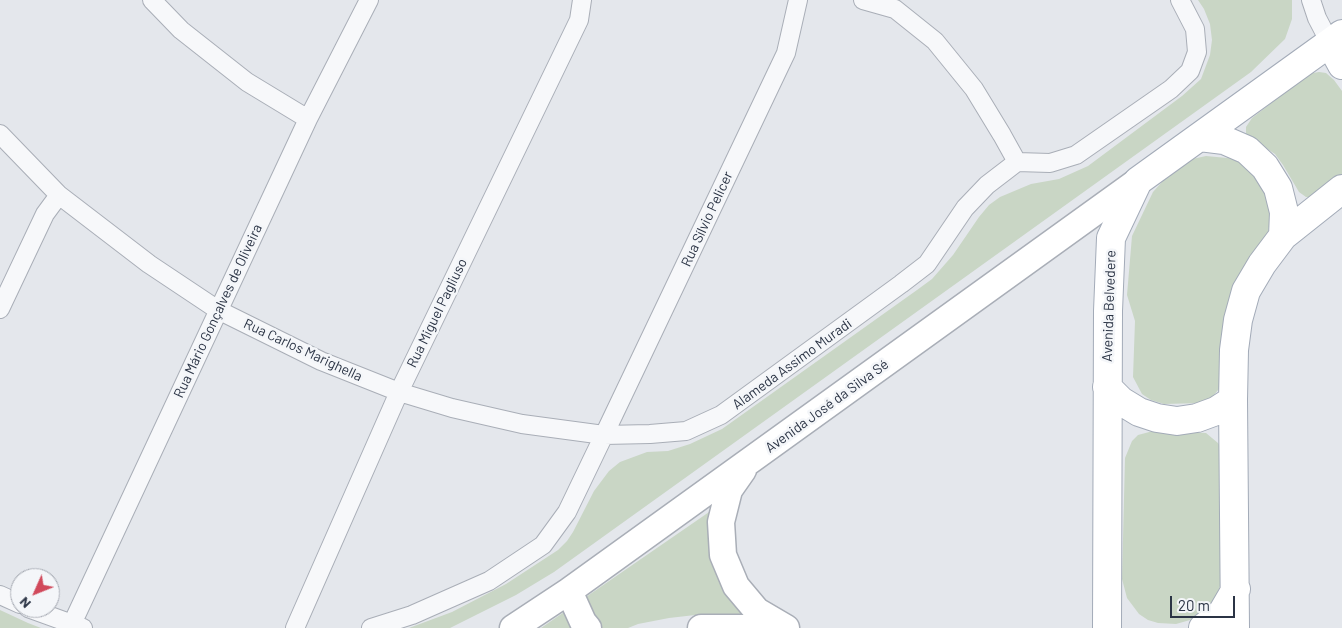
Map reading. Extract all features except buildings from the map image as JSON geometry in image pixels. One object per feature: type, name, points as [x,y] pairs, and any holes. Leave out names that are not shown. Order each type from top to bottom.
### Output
[{"type":"main road","name":"Avenida Belvedere","points":[[1107,628],[1107,387],[1111,238],[1138,182],[1200,137],[1338,47]]},
{"type":"main road","points":[[1200,137],[1224,140],[1247,150],[1265,166],[1278,188],[1284,212],[1283,236]]},
{"type":"main road","name":"Avenida José da Silva Sé","points":[[513,628],[569,591],[1138,182]]},
{"type":"main road","points":[[1235,628],[1233,400],[1234,350],[1238,320],[1246,291],[1262,264],[1283,236],[1342,190]]},
{"type":"main road","points":[[1107,387],[1121,401],[1138,412],[1178,421],[1197,418],[1216,411],[1233,400]]},
{"type":"main road","points":[[748,463],[729,490],[721,522],[723,555],[736,586],[757,611],[786,628]]},
{"type":"main road","points":[[1203,628],[1222,612],[1236,588]]},
{"type":"main road","points":[[569,591],[588,628]]},
{"type":"main road","points":[[702,628],[790,628]]},
{"type":"street","points":[[152,0],[181,30],[247,82],[308,119]]},
{"type":"street","name":"Rua Mário Gonçalves de Oliveira","points":[[78,626],[218,310],[308,119],[369,0]]},
{"type":"street","name":"Rua Miguel Pagliuso","points":[[295,628],[399,392],[579,20],[582,0]]},
{"type":"street","name":"Rua Sílvio Pelicer","points":[[604,435],[786,53],[798,0]]},
{"type":"street","points":[[863,0],[895,9],[935,41],[974,88],[1017,162],[1050,163],[1076,155],[1170,89],[1190,71],[1197,52],[1195,28],[1180,0]]},
{"type":"street","points":[[1312,0],[1318,18],[1338,47]]},
{"type":"street","name":"Rua Carlos Marighella","points":[[0,134],[59,194],[149,264],[218,310],[321,361],[399,392],[452,408],[522,424],[604,435]]},
{"type":"street","name":"Alameda Assimo Muradi","points":[[604,435],[686,431],[721,415],[927,264],[965,208],[987,185],[1017,162]]},
{"type":"street","points":[[0,309],[46,214],[59,194]]},
{"type":"street","points":[[371,628],[412,615],[490,581],[543,545],[567,512],[604,435]]},
{"type":"street","points":[[56,618],[78,626]]},
{"type":"green space","points":[[1198,0],[1292,0],[1292,19],[1285,39],[1251,72],[554,572],[516,595],[450,628],[409,628],[452,612],[506,584],[558,550],[573,532],[594,491],[609,471],[620,462],[647,452],[668,451],[690,444],[722,429],[932,279],[953,255],[979,217],[989,205],[1000,197],[1031,184],[1059,179],[1088,166],[1182,96],[1201,79],[1210,55],[1212,40],[1210,24]]},
{"type":"green space","points":[[1319,72],[1326,73],[1342,91],[1342,176],[1314,197],[1306,197],[1299,192],[1275,154],[1246,135],[1246,127],[1252,118],[1305,77]]},
{"type":"green space","points":[[1206,156],[1238,159],[1252,170],[1270,200],[1271,215],[1268,232],[1257,248],[1222,385],[1210,400],[1203,403],[1164,404],[1151,400],[1142,394],[1133,377],[1135,321],[1127,295],[1132,236],[1153,192],[1169,174],[1188,160]]},
{"type":"green space","points":[[1153,431],[1206,433],[1218,443],[1222,450],[1223,577],[1218,592],[1209,607],[1190,620],[1176,624],[1158,623],[1148,620],[1139,614],[1127,598],[1122,579],[1125,458],[1132,441],[1138,435]]},
{"type":"green space","points":[[712,510],[744,615],[704,614],[669,618],[638,624],[628,628],[541,628]]},
{"type":"green space","points":[[0,610],[10,615],[10,618],[17,618],[41,628],[0,628]]}]
